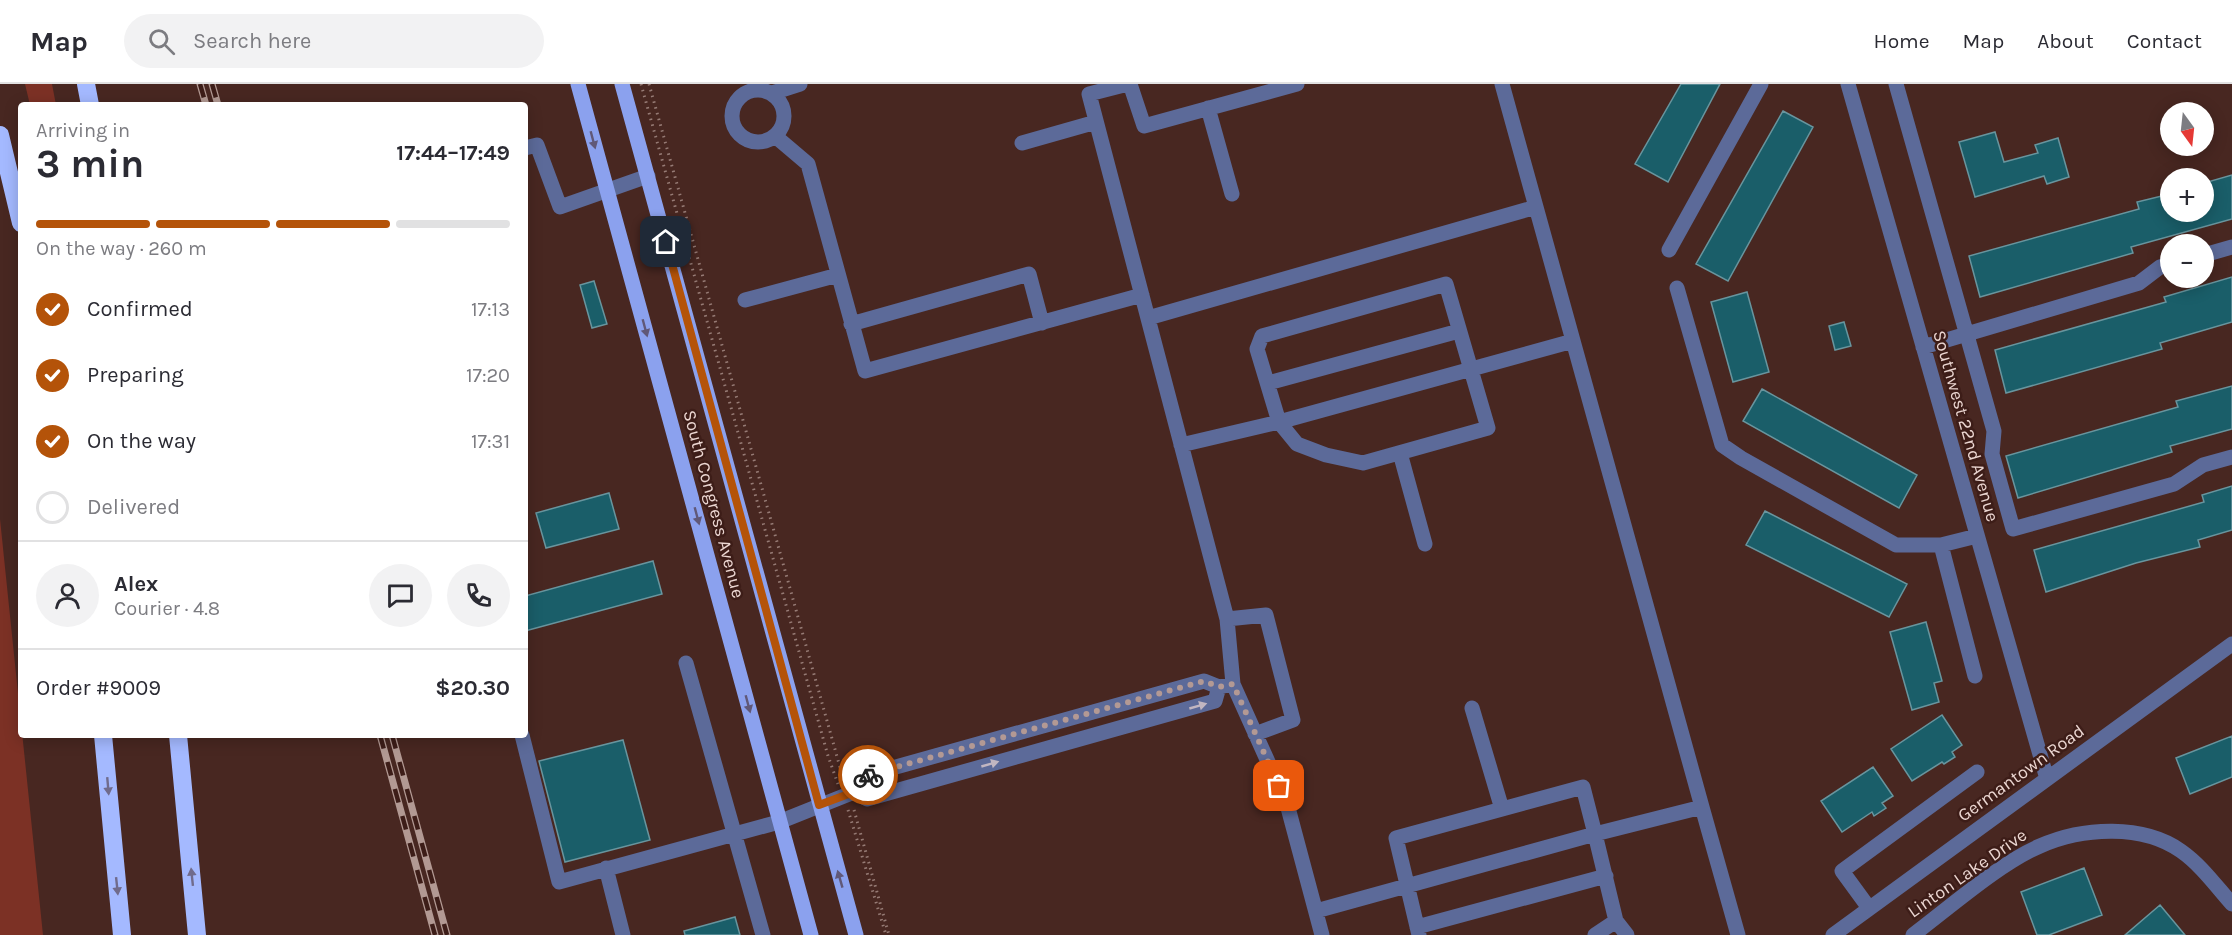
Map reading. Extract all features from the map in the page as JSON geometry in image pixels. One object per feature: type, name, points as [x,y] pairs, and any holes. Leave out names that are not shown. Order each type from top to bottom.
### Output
[{"type":"highway","points":[[86,84],[89,102]]},
{"type":"highway","points":[[0,135],[18,210]]},
{"type":"highway","points":[[103,738],[122,935]]},
{"type":"highway","points":[[177,738],[197,935]]},
{"type":"main road","name":"South Congress Avenue","points":[[578,84],[811,935]]},
{"type":"main road","name":"South Congress Avenue","points":[[622,84],[856,935]]},
{"type":"street","points":[[772,93],[800,84]]},
{"type":"street","points":[[1298,84],[1144,126],[1129,84],[1087,89],[1227,619],[1226,686],[1255,734],[1287,804],[1322,935]]},
{"type":"street","points":[[1502,84],[1738,935]]},
{"type":"street","points":[[1669,250],[1761,84]]},
{"type":"street","name":"Southwest 22nd Avenue","points":[[1848,84],[2047,779]]},
{"type":"street","points":[[1896,84],[1994,431],[1992,454],[2013,529],[2174,484],[2203,465],[2232,457]]},
{"type":"street","points":[[754,89],[772,93],[779,99],[785,114],[784,122],[775,136],[759,142],[743,138],[733,124],[734,106],[746,92],[754,89]]},
{"type":"street","points":[[1208,108],[1232,194]]},
{"type":"street","points":[[1022,143],[1096,122]]},
{"type":"street","points":[[775,136],[808,164],[865,371],[1142,295]]},
{"type":"street","points":[[528,147],[537,145],[560,207],[648,176]]},
{"type":"street","points":[[1148,318],[1536,207]]},
{"type":"street","points":[[2214,252],[2232,247]]},
{"type":"street","points":[[1923,347],[2139,283],[2160,267]]},
{"type":"street","points":[[851,324],[1029,274],[1042,323]]},
{"type":"street","points":[[745,300],[838,275]]},
{"type":"street","points":[[1446,284],[1472,370],[1488,428],[1363,463],[1326,455],[1297,444],[1279,422],[1257,349],[1262,336],[1446,284]]},
{"type":"street","points":[[1677,288],[1722,445],[1741,459],[1896,545],[1941,545],[1977,536]]},
{"type":"street","points":[[1268,383],[1459,331]]},
{"type":"street","points":[[1181,446],[1279,422],[1573,341]]},
{"type":"street","points":[[1400,453],[1425,544]]},
{"type":"street","points":[[1941,545],[1975,676]]},
{"type":"street","points":[[1227,619],[1266,615],[1293,720],[1255,734]]},
{"type":"street","name":"Germantown Road","points":[[1833,935],[2232,644]]},
{"type":"street","points":[[687,663],[763,935]]},
{"type":"street","points":[[849,794],[860,777],[1204,681],[1226,686]]},
{"type":"street","points":[[523,738],[559,882],[779,822],[849,794],[867,799],[1215,701],[1226,686]]},
{"type":"street","points":[[1160,693],[1167,714]]},
{"type":"street","points":[[1472,708],[1502,809]]},
{"type":"street","points":[[1050,724],[1057,745]]},
{"type":"street","points":[[942,754],[949,776]]},
{"type":"street","points":[[1869,908],[1842,871],[1977,772]]},
{"type":"street","points":[[1606,876],[1418,931],[1396,838],[1582,787],[1606,876],[1616,921],[1627,935]]},
{"type":"street","points":[[1316,911],[1702,807]]},
{"type":"street","name":"Linton Lake Drive","points":[[1912,935],[2018,859],[2040,846],[2107,831],[2133,832],[2169,844],[2190,858],[2232,904]]},
{"type":"street","points":[[606,868],[623,935]]},
{"type":"street","points":[[1595,935],[1616,921]]},
{"type":"path","points":[[641,84],[828,756],[849,794]]},
{"type":"path","points":[[650,84],[849,794],[859,840],[888,935]]},
{"type":"shaded area","points":[[25,84],[52,84],[55,102],[29,102]]},
{"type":"shaded area","points":[[0,519],[18,693],[18,738],[23,738],[43,935],[0,935]]},
{"type":"building","points":[[1681,84],[1720,84],[1668,182],[1635,164]]},
{"type":"building","points":[[1783,111],[1813,127],[1728,281],[1696,264]]},
{"type":"building","points":[[1995,132],[2004,162],[2038,153],[2035,145],[2058,138],[2069,177],[2047,184],[2044,176],[1975,197],[1959,142]]},
{"type":"building","points":[[2232,175],[2232,219],[2178,234],[2160,234],[2160,239],[2131,247],[2133,253],[1980,297],[1969,256],[2139,209],[2137,202],[2160,196],[2160,222],[2214,222],[2214,180]]},
{"type":"building","points":[[2232,277],[2232,322],[2160,343],[2162,349],[2006,393],[1995,350],[2166,302],[2164,297],[2195,288],[2214,288],[2214,282]]},
{"type":"building","points":[[594,281],[607,324],[592,328],[580,285]]},
{"type":"building","points":[[1747,292],[1769,372],[1733,382],[1711,302]]},
{"type":"building","points":[[1844,322],[1851,346],[1835,350],[1829,326]]},
{"type":"building","points":[[2232,386],[2232,429],[2170,446],[2172,452],[2018,498],[2006,456],[2178,407],[2176,401]]},
{"type":"building","points":[[1762,389],[1917,475],[1899,508],[1743,421]]},
{"type":"building","points":[[2232,486],[2232,530],[2198,540],[2200,547],[2136,563],[2046,592],[2034,550],[2204,502],[2202,495]]},
{"type":"building","points":[[609,493],[619,529],[546,548],[536,513]]},
{"type":"building","points":[[1765,511],[1907,584],[1889,617],[1746,545]]},
{"type":"building","points":[[653,561],[662,594],[528,630],[528,595]]},
{"type":"building","points":[[1926,622],[1942,681],[1934,683],[1939,702],[1912,710],[1890,632]]},
{"type":"building","points":[[1942,715],[1962,745],[1952,752],[1955,757],[1944,764],[1942,762],[1912,781],[1891,749]]},
{"type":"building","points":[[2232,736],[2232,777],[2190,794],[2176,758]]},
{"type":"building","points":[[623,740],[650,840],[565,862],[539,761]]},
{"type":"building","points":[[1873,767],[1893,796],[1882,803],[1886,808],[1874,816],[1872,812],[1842,832],[1821,801]]},
{"type":"building","points":[[2084,868],[2102,915],[2049,935],[2037,935],[2021,892]]},
{"type":"building","points":[[2160,905],[2185,935],[2125,935]]},
{"type":"building","points":[[735,917],[740,935],[685,935],[684,931]]},
{"type":"railway","points":[[200,84],[205,102]]},
{"type":"railway","points":[[212,84],[217,102]]},
{"type":"railway","points":[[381,738],[435,935]]},
{"type":"railway","points":[[393,738],[447,935]]},
{"type":"way so far","points":[[868,775],[1204,681],[1219,687],[1233,684],[1279,786]]},
{"type":"route","points":[[666,242],[819,805],[854,792],[860,777],[868,775]]}]
